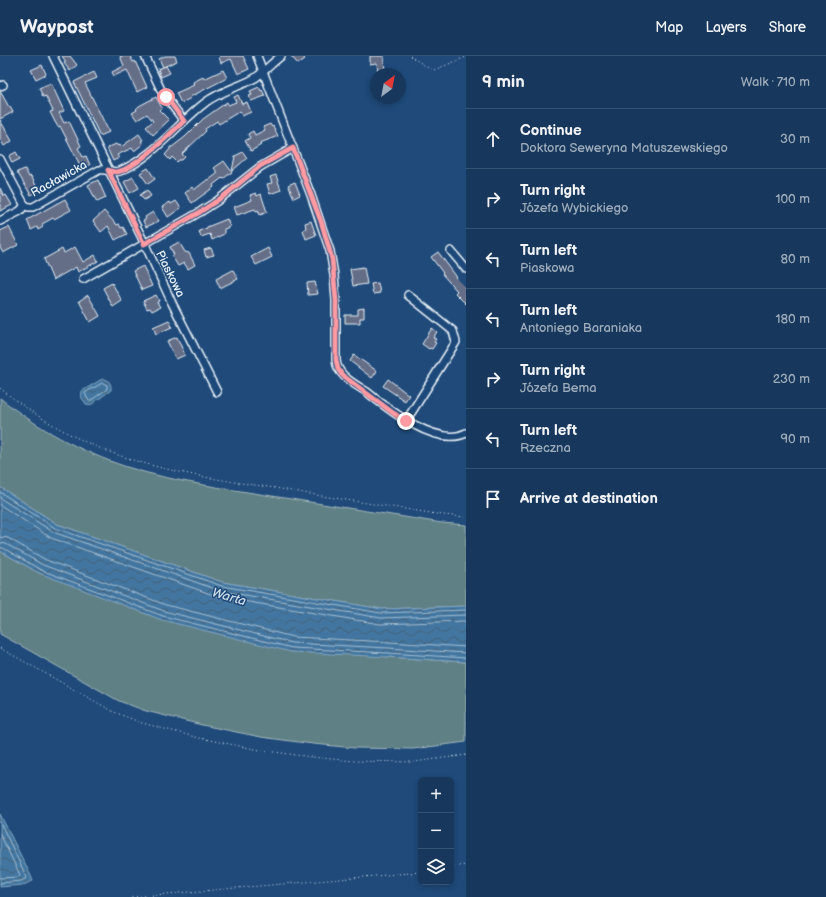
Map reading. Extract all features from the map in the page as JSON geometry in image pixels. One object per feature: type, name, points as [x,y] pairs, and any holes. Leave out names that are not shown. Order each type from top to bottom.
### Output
[{"type":"street","name":"Piaskowa","points":[[53,56],[172,303],[217,392]]},
{"type":"street","points":[[145,56],[162,92],[184,121]]},
{"type":"street","points":[[257,56],[322,224],[332,259],[336,300],[336,360],[338,369],[346,378],[406,421],[441,434],[454,436],[463,434]]},
{"type":"street","name":"Racławicka","points":[[0,159],[25,205],[28,207],[33,206],[97,170],[101,169],[118,172],[134,163],[157,146],[210,99],[256,77],[281,56]]},
{"type":"street","points":[[83,279],[200,212],[224,196],[260,166],[293,148]]},
{"type":"street","points":[[0,221],[20,211],[25,205]]},
{"type":"street","points":[[451,252],[466,268]]},
{"type":"street","points":[[406,421],[456,342],[453,331],[408,295]]},
{"type":"path","points":[[410,56],[434,70],[466,57]]},
{"type":"path","points":[[0,388],[46,421],[75,437],[107,451],[150,465],[201,476],[443,515],[466,517]]},
{"type":"path","points":[[0,648],[122,716],[156,727],[206,739],[266,751],[354,761],[414,762],[466,755]]},
{"type":"path","points":[[454,867],[466,865]]},
{"type":"path","points":[[132,897],[418,872]]},
{"type":"green space","points":[[0,398],[44,429],[76,446],[110,461],[163,477],[442,523],[466,525],[466,606],[382,609],[222,582],[57,524],[0,487]]},
{"type":"green space","points":[[0,551],[39,573],[388,657],[466,662],[466,742],[413,749],[355,748],[313,744],[261,737],[202,725],[146,711],[119,701],[0,634]]},
{"type":"water","points":[[102,379],[106,379],[109,382],[111,390],[92,404],[87,405],[81,397],[82,391]]},
{"type":"water","name":"Warta","points":[[0,487],[57,524],[222,582],[382,609],[466,606],[466,662],[291,652],[162,620],[39,573],[0,551]]},
{"type":"water","points":[[0,814],[33,881],[23,885],[0,887]]},
{"type":"building","points":[[62,56],[70,56],[77,65],[70,71],[64,63],[66,62]]},
{"type":"building","points":[[120,56],[130,56],[133,62],[135,61],[147,87],[137,92],[127,70],[114,76],[112,72],[124,66]]},
{"type":"building","points":[[165,56],[175,56],[177,61],[163,67],[159,59]]},
{"type":"building","points":[[243,56],[249,69],[238,74],[231,59],[221,63],[219,57]]},
{"type":"building","points":[[291,56],[302,56],[305,59],[298,64]]},
{"type":"building","points":[[370,56],[384,56],[385,68],[377,68],[377,63],[370,64]]},
{"type":"building","points":[[42,65],[46,74],[36,79],[31,70]]},
{"type":"building","points":[[166,66],[170,73],[161,77],[158,69]]},
{"type":"building","points":[[223,70],[227,78],[181,103],[176,93],[194,85],[193,82],[203,77],[204,79]]},
{"type":"building","points":[[94,72],[97,78],[85,83],[109,132],[100,136],[74,82]]},
{"type":"building","points":[[51,83],[64,111],[59,113],[64,123],[69,121],[81,146],[78,148],[83,157],[86,156],[90,165],[82,169],[60,126],[58,127],[50,112],[53,111],[46,96],[43,97],[39,88]]},
{"type":"building","points":[[259,87],[265,96],[251,101],[249,96],[252,95],[250,91]]},
{"type":"building","points":[[0,91],[13,112],[0,119]]},
{"type":"building","points":[[238,95],[242,104],[247,102],[251,112],[242,116],[240,111],[219,124],[217,121],[205,129],[206,131],[182,154],[185,157],[182,160],[177,162],[172,157],[170,160],[165,155],[170,147],[185,137],[203,119],[227,102],[228,105],[236,102],[234,97]]},
{"type":"building","points":[[156,97],[162,108],[159,110],[169,120],[153,135],[146,127],[153,121],[147,114],[137,120],[132,113],[137,110],[136,109],[139,106]]},
{"type":"building","points":[[0,120],[12,141],[4,146],[0,139]]},
{"type":"building","points":[[270,124],[272,127],[273,126],[278,136],[260,143],[261,145],[251,151],[245,141],[250,138],[248,134],[253,131],[255,135],[265,130],[263,127]]},
{"type":"building","points":[[139,134],[143,140],[141,141],[143,144],[134,151],[132,148],[117,155],[119,158],[113,161],[107,148],[116,144],[118,146],[120,145],[121,147]]},
{"type":"building","points":[[16,152],[20,159],[12,163],[9,156]]},
{"type":"building","points":[[243,152],[247,158],[232,171],[235,156]]},
{"type":"building","points":[[224,161],[232,172],[223,179],[222,178],[213,185],[214,187],[192,203],[185,193],[192,187],[194,190],[218,173],[214,168]]},
{"type":"building","points":[[148,168],[155,179],[148,184],[140,173]]},
{"type":"building","points":[[25,169],[29,177],[31,176],[39,191],[31,195],[17,172]]},
{"type":"building","points":[[276,175],[281,190],[270,194],[267,184],[272,183],[270,177]]},
{"type":"building","points":[[133,177],[139,188],[130,193],[124,182]]},
{"type":"building","points":[[98,180],[106,198],[97,202],[88,185]]},
{"type":"building","points":[[295,182],[300,195],[294,198],[288,185]]},
{"type":"building","points":[[0,188],[4,196],[6,195],[12,205],[0,211]]},
{"type":"building","points":[[147,190],[151,196],[144,200],[140,195]]},
{"type":"building","points":[[256,193],[257,196],[261,194],[267,212],[260,215],[258,210],[256,211],[255,209],[237,215],[234,207],[252,200],[250,195]]},
{"type":"building","points":[[65,199],[71,210],[42,224],[43,227],[38,230],[37,227],[31,230],[27,220]]},
{"type":"building","points":[[176,201],[181,208],[168,217],[162,207],[170,202],[171,204]]},
{"type":"building","points":[[104,211],[117,225],[119,224],[121,228],[123,227],[127,234],[115,240],[108,226],[101,232],[93,221]]},
{"type":"building","points":[[153,212],[159,221],[146,227],[143,221],[146,219],[145,217]]},
{"type":"building","points":[[227,219],[230,227],[224,229],[224,234],[212,240],[210,234],[201,237],[199,231]]},
{"type":"building","points":[[311,221],[316,235],[306,239],[303,230],[306,228],[305,223]]},
{"type":"building","points":[[9,227],[18,245],[3,253],[0,248],[0,231]]},
{"type":"building","points":[[179,242],[185,252],[189,253],[195,265],[188,269],[184,263],[178,266],[172,256],[174,255],[170,247]]},
{"type":"building","points":[[75,247],[83,262],[95,255],[98,261],[78,272],[76,267],[53,280],[44,259],[62,249],[64,253]]},
{"type":"building","points":[[211,248],[214,255],[206,257],[204,250]]},
{"type":"building","points":[[268,248],[272,257],[256,265],[251,257]]},
{"type":"building","points":[[438,252],[457,279],[466,288],[466,304],[455,293],[457,291],[442,274],[443,273],[431,257]]},
{"type":"building","points":[[143,266],[152,286],[142,290],[133,271]]},
{"type":"building","points":[[364,267],[367,284],[353,286],[350,269]]},
{"type":"building","points":[[233,270],[238,279],[220,288],[216,279]]},
{"type":"building","points":[[315,282],[318,294],[308,295],[307,283]]},
{"type":"building","points":[[112,283],[122,301],[113,307],[103,288]]},
{"type":"building","points":[[378,283],[380,293],[373,294],[371,284]]},
{"type":"building","points":[[88,295],[100,316],[90,322],[79,301]]},
{"type":"building","points":[[156,295],[159,301],[157,302],[160,307],[152,311],[150,308],[147,309],[143,301]]},
{"type":"building","points":[[364,308],[364,318],[360,318],[360,323],[345,323],[345,315],[358,315],[358,309]]},
{"type":"building","points":[[169,320],[172,327],[156,334],[153,327]]},
{"type":"building","points":[[432,328],[437,332],[433,338],[436,339],[434,342],[436,343],[432,349],[429,349],[422,344]]},
{"type":"building","points":[[177,337],[185,355],[176,359],[167,341]]},
{"type":"building","points":[[354,355],[377,371],[372,378],[350,361]]},
{"type":"building","points":[[388,379],[409,395],[405,401],[383,386]]},
{"type":"route","points":[[166,97],[184,121],[157,146],[134,163],[118,172],[108,170],[144,244],[212,205],[260,166],[293,148],[322,224],[332,259],[336,300],[336,364],[338,369],[342,375],[406,421]]}]
